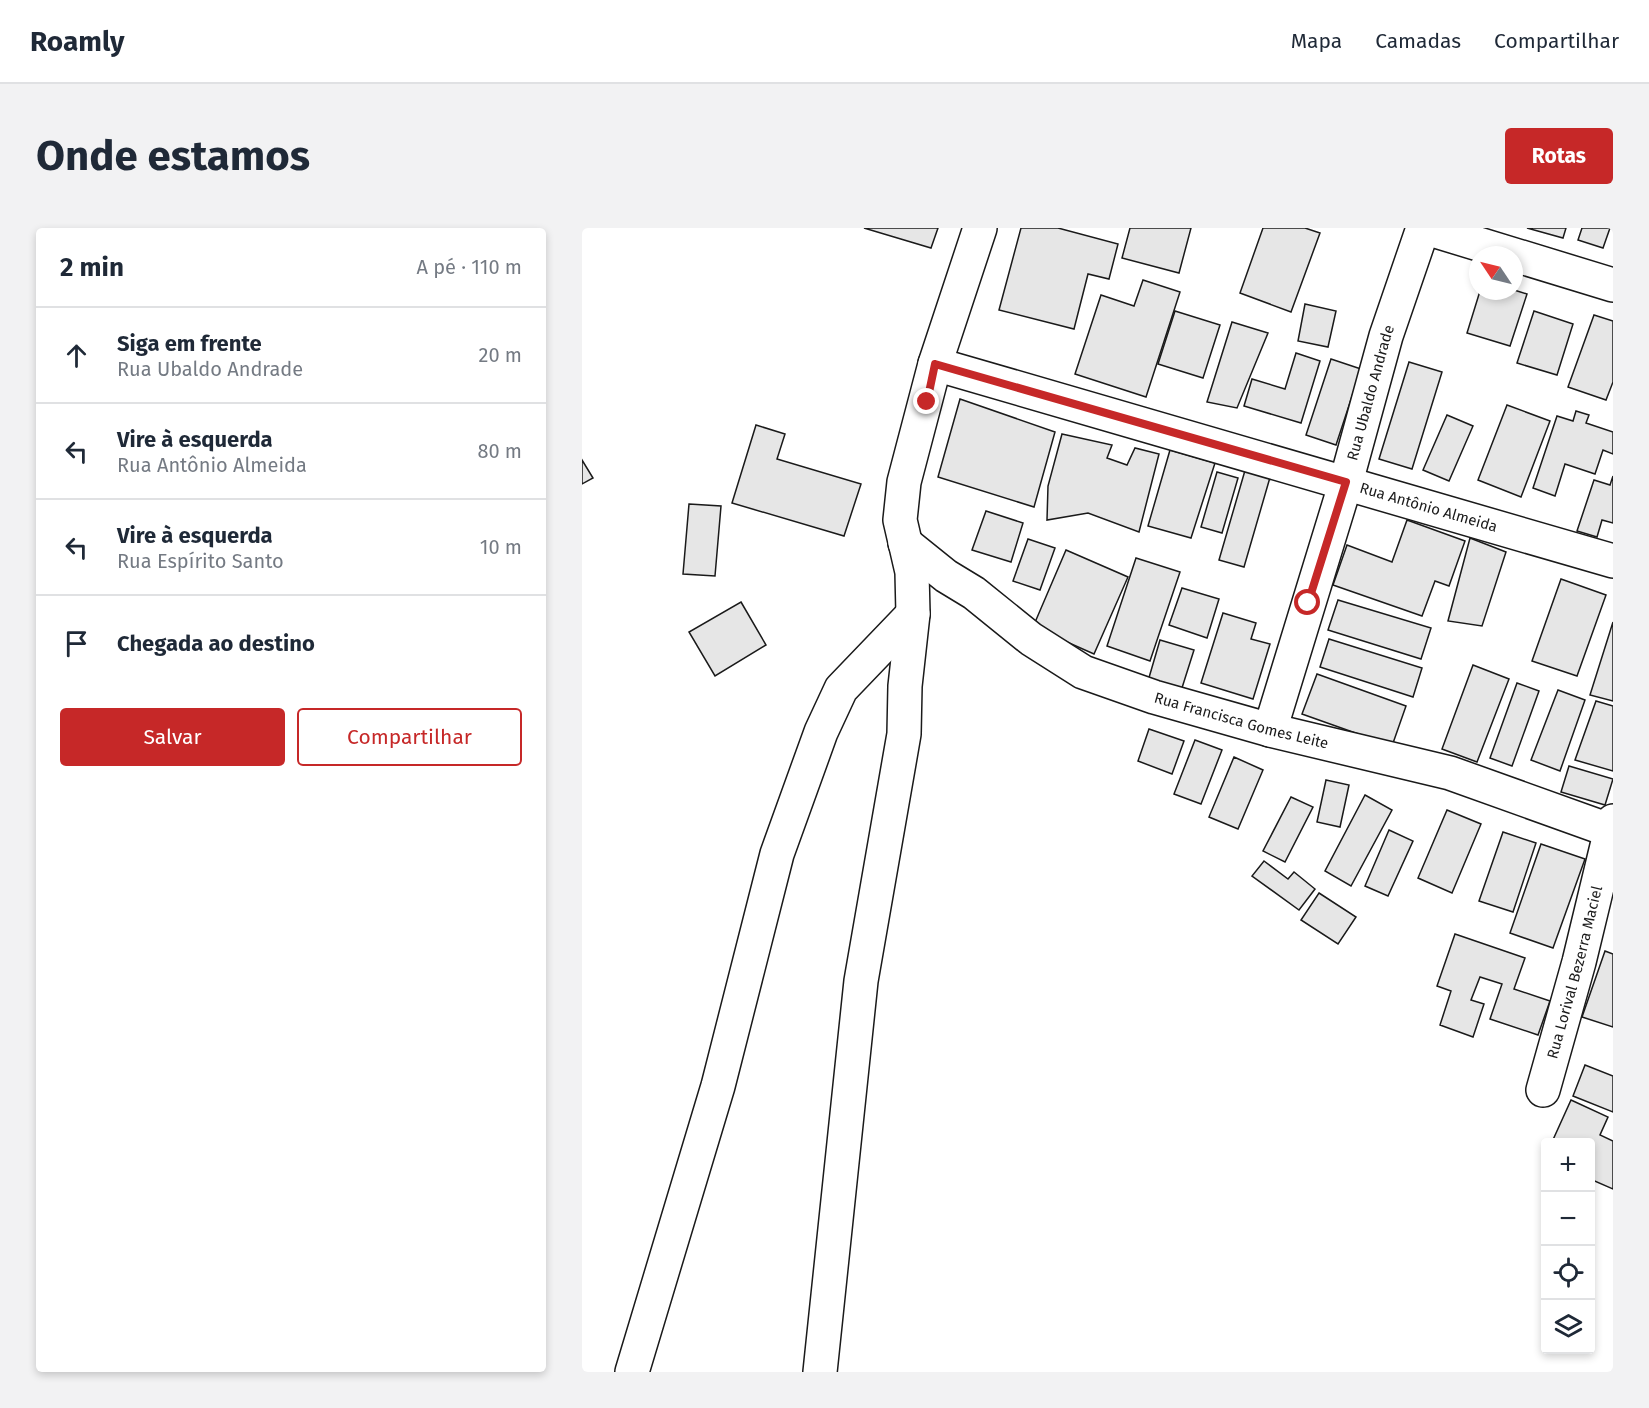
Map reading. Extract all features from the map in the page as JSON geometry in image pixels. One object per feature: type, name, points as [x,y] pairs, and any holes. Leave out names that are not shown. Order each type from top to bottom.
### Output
[{"type":"street","points":[[820,1372],[861,981],[904,734],[905,686],[913,614],[912,572],[900,520],[904,482],[935,364],[980,228]]},
{"type":"street","points":[[1425,228],[1613,285]]},
{"type":"street","name":"Rua Ubaldo Andrade","points":[[1270,730],[1346,482],[1386,336],[1425,228]]},
{"type":"street","name":"Rua Antônio Almeida","points":[[935,364],[1613,561]]},
{"type":"street","name":"Rua Francisca Gomes Leite","points":[[905,543],[946,576],[974,593],[1030,639],[1083,672],[1154,697],[1270,730],[1450,773],[1611,826]]},
{"type":"street","points":[[632,1372],[718,1086],[777,854],[820,732],[840,689],[913,614]]},
{"type":"street","name":"Rua Lorival Bezerra Maciel","points":[[1543,1090],[1579,962],[1611,826]]},
{"type":"building","points":[[864,228],[938,228],[931,248]]},
{"type":"building","points":[[1021,228],[1058,228],[1118,244],[1109,279],[1088,274],[1074,329],[999,310]]},
{"type":"building","points":[[1130,228],[1191,228],[1179,273],[1122,258]]},
{"type":"building","points":[[1263,228],[1305,228],[1320,233],[1291,312],[1240,293]]},
{"type":"building","points":[[1527,228],[1566,228],[1563,238]]},
{"type":"building","points":[[1582,228],[1610,228],[1603,248],[1578,240]]},
{"type":"building","points":[[1143,280],[1180,292],[1146,397],[1075,374],[1101,295],[1134,306]]},
{"type":"building","points":[[1523,293],[1527,294],[1510,346],[1467,333],[1477,300],[1523,300]]},
{"type":"building","points":[[1305,304],[1336,311],[1328,347],[1298,341]]},
{"type":"building","points":[[1175,311],[1220,325],[1203,378],[1158,364]]},
{"type":"building","points":[[1534,311],[1573,324],[1557,375],[1517,363]]},
{"type":"building","points":[[1594,315],[1613,321],[1613,382],[1606,400],[1568,387]]},
{"type":"building","points":[[1232,322],[1268,333],[1237,408],[1207,402]]},
{"type":"building","points":[[1296,353],[1320,361],[1301,423],[1244,406],[1252,379],[1285,389]]},
{"type":"building","points":[[1331,359],[1361,369],[1336,445],[1306,435]]},
{"type":"building","points":[[1409,362],[1442,372],[1412,469],[1379,459]]},
{"type":"building","points":[[960,399],[1055,432],[1034,507],[938,477]]},
{"type":"building","points":[[1507,405],[1550,421],[1521,497],[1478,480]]},
{"type":"building","points":[[1576,411],[1589,415],[1586,423],[1613,432],[1613,454],[1603,450],[1595,474],[1565,464],[1555,496],[1533,488],[1557,416],[1573,421]]},
{"type":"building","points":[[1447,415],[1473,426],[1449,481],[1423,470]]},
{"type":"building","points":[[756,425],[785,434],[777,459],[861,484],[844,536],[732,503]]},
{"type":"building","points":[[1062,434],[1112,445],[1107,458],[1127,465],[1135,448],[1159,454],[1139,532],[1088,513],[1047,520],[1048,486]]},
{"type":"building","points":[[1170,450],[1215,463],[1191,538],[1148,526]]},
{"type":"building","points":[[582,460],[593,478],[582,484]]},
{"type":"building","points":[[1246,467],[1271,474],[1244,567],[1219,560]]},
{"type":"building","points":[[1217,472],[1238,478],[1222,533],[1201,527]]},
{"type":"building","points":[[1613,476],[1613,523],[1602,520],[1597,537],[1577,531],[1594,480],[1610,485]]},
{"type":"building","points":[[689,504],[721,506],[715,576],[683,574]]},
{"type":"building","points":[[986,511],[1023,523],[1011,562],[972,550]]},
{"type":"building","points":[[1407,520],[1465,541],[1449,586],[1435,581],[1422,616],[1333,585],[1347,545],[1392,562]]},
{"type":"building","points":[[1470,538],[1506,552],[1482,626],[1448,621]]},
{"type":"building","points":[[1028,539],[1055,548],[1040,590],[1013,581]]},
{"type":"building","points":[[1066,550],[1128,577],[1094,654],[1033,627]]},
{"type":"building","points":[[1136,558],[1180,572],[1150,661],[1107,646]]},
{"type":"building","points":[[1561,579],[1606,595],[1577,676],[1532,661]]},
{"type":"building","points":[[1182,588],[1219,599],[1207,638],[1169,625]]},
{"type":"building","points":[[1338,600],[1431,628],[1421,659],[1328,630]]},
{"type":"building","points":[[741,602],[766,645],[715,676],[689,632]]},
{"type":"building","points":[[1223,613],[1256,623],[1251,639],[1270,644],[1253,699],[1201,683]]},
{"type":"building","points":[[1613,622],[1613,701],[1590,695]]},
{"type":"building","points":[[1329,639],[1422,668],[1413,697],[1320,667]]},
{"type":"building","points":[[1160,640],[1194,650],[1181,691],[1148,681]]},
{"type":"building","points":[[1473,665],[1509,679],[1477,762],[1442,749]]},
{"type":"building","points":[[1317,674],[1406,706],[1392,746],[1302,714]]},
{"type":"building","points":[[1517,683],[1539,691],[1512,766],[1490,758]]},
{"type":"building","points":[[1558,690],[1585,700],[1560,771],[1531,760]]},
{"type":"building","points":[[1596,701],[1613,706],[1613,771],[1575,760]]},
{"type":"building","points":[[1149,729],[1184,741],[1172,774],[1138,761]]},
{"type":"building","points":[[1195,740],[1222,750],[1201,804],[1174,794]]},
{"type":"building","points":[[1234,757],[1263,770],[1238,829],[1209,817]]},
{"type":"building","points":[[1569,766],[1613,779],[1605,805],[1561,792]]},
{"type":"building","points":[[1326,780],[1349,785],[1340,827],[1317,822]]},
{"type":"building","points":[[1365,795],[1392,810],[1351,886],[1325,871]]},
{"type":"building","points":[[1291,797],[1313,807],[1285,862],[1263,851]]},
{"type":"building","points":[[1447,810],[1481,824],[1452,893],[1418,878]]},
{"type":"building","points":[[1389,830],[1413,841],[1388,896],[1365,886]]},
{"type":"building","points":[[1503,832],[1536,843],[1513,912],[1479,901]]},
{"type":"building","points":[[1541,844],[1585,859],[1553,948],[1510,933]]},
{"type":"building","points":[[1264,861],[1288,879],[1294,872],[1315,889],[1299,910],[1252,876]]},
{"type":"building","points":[[1319,893],[1356,917],[1338,944],[1301,920]]},
{"type":"building","points":[[1455,934],[1525,958],[1514,989],[1550,1001],[1538,1035],[1490,1019],[1502,984],[1480,977],[1471,1000],[1484,1004],[1473,1037],[1440,1025],[1451,991],[1437,986]]},
{"type":"building","points":[[1605,951],[1613,954],[1613,1027],[1582,1017]]},
{"type":"building","points":[[1585,1065],[1613,1076],[1613,1112],[1573,1096]]},
{"type":"building","points":[[1571,1100],[1608,1117],[1600,1135],[1613,1141],[1613,1189],[1595,1181],[1595,1138],[1554,1138]]},
{"type":"route","points":[[927,402],[935,364],[1346,482],[1308,603]]}]
